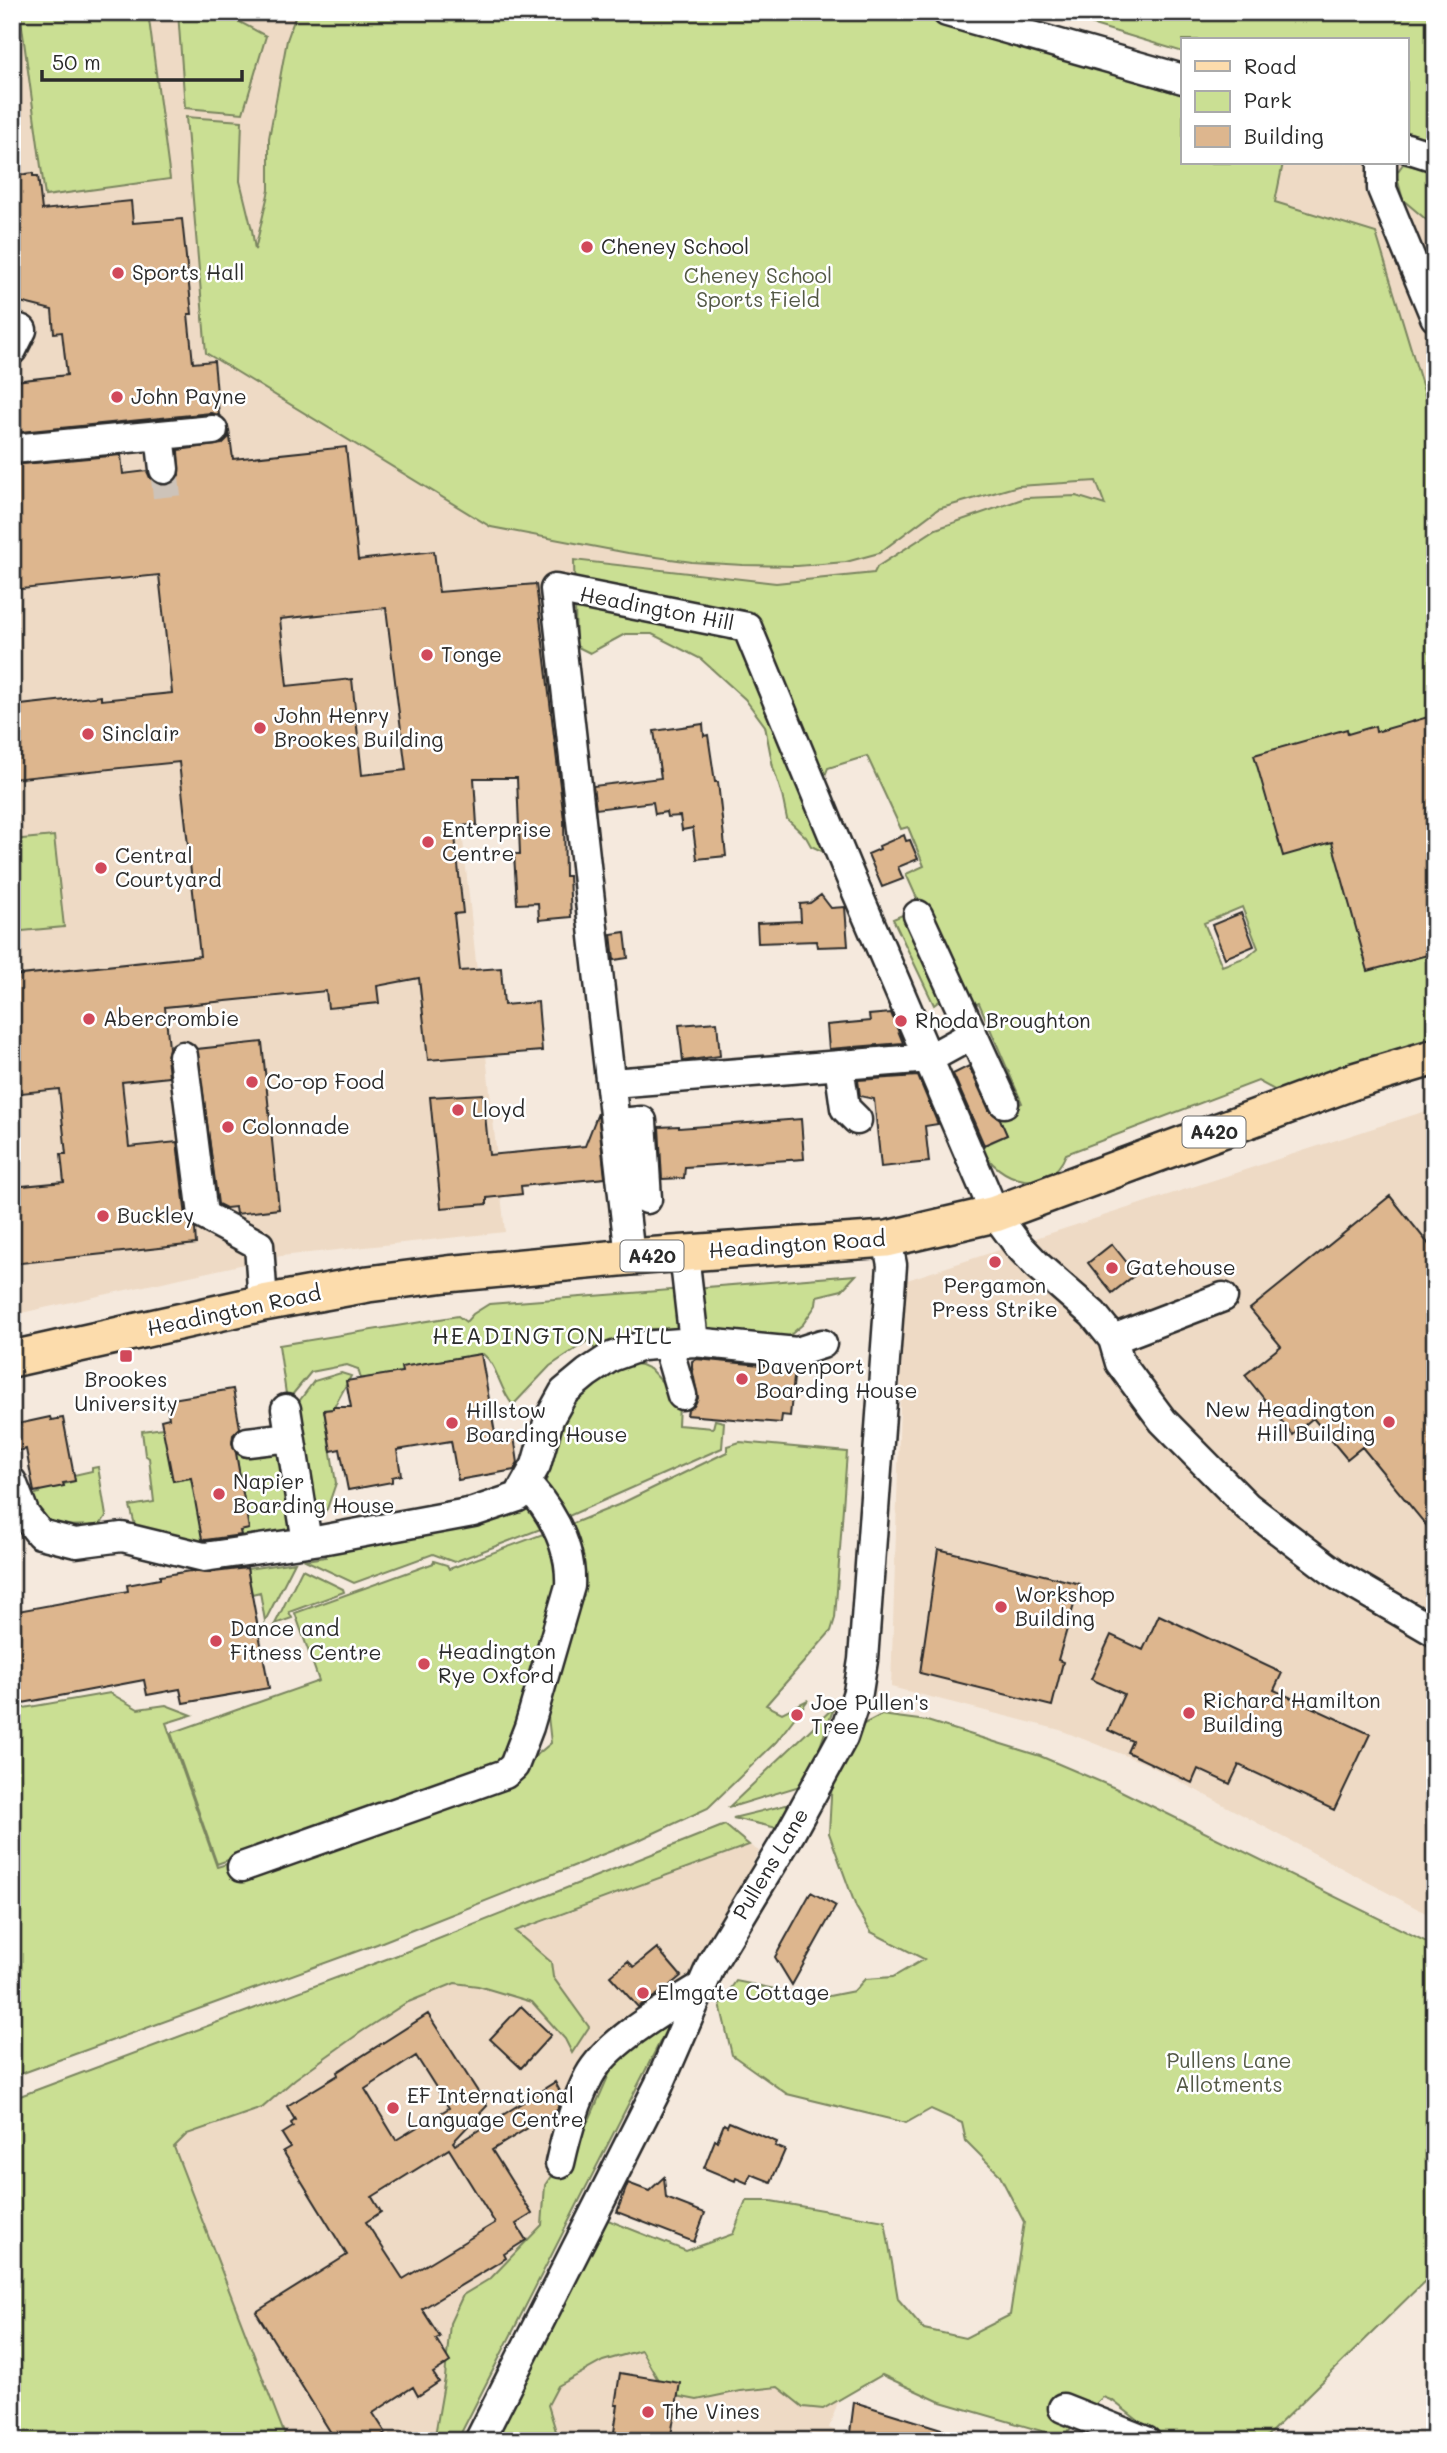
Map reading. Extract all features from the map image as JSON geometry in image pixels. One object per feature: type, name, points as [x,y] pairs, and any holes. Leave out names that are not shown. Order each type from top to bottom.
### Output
[{"type":"main road","name":"Headington Road","points":[[12,1359],[263,1303],[428,1276],[630,1257],[887,1239],[995,1214],[1354,1081],[1435,1057]]},
{"type":"street","points":[[947,12],[1181,78]]},
{"type":"street","points":[[1408,148],[1435,157]]},
{"type":"street","points":[[1382,164],[1382,189],[1435,317]]},
{"type":"street","points":[[12,326],[22,330],[12,350]]},
{"type":"street","points":[[12,449],[213,429]]},
{"type":"street","points":[[160,435],[164,469]]},
{"type":"street","name":"Headington Hill","points":[[630,1257],[555,589],[747,627],[995,1214],[1038,1266],[1093,1314],[1113,1339],[1120,1363],[1163,1421],[1248,1507],[1339,1576],[1435,1632]]},
{"type":"street","points":[[918,915],[1004,1103]]},
{"type":"street","points":[[612,1083],[930,1058],[972,1035]]},
{"type":"street","points":[[183,1056],[203,1215],[259,1245],[263,1303]]},
{"type":"street","points":[[839,1065],[845,1108],[857,1120]]},
{"type":"street","points":[[617,1123],[642,1121],[647,1199]]},
{"type":"street","name":"Pullens Lane","points":[[479,2441],[659,2085],[699,1988],[843,1737],[858,1692],[867,1608],[892,1265],[887,1239]]},
{"type":"street","points":[[682,1395],[680,1343],[684,1254]]},
{"type":"street","points":[[1113,1339],[1223,1297]]},
{"type":"street","points":[[12,1482],[25,1515],[40,1534],[76,1543],[122,1536],[204,1557],[307,1542],[473,1512],[518,1497],[536,1465],[549,1419],[564,1392],[611,1357],[642,1346],[680,1343],[797,1352],[822,1343]]},
{"type":"street","points":[[286,1409],[307,1542]]},
{"type":"street","points":[[248,1442],[290,1437]]},
{"type":"street","points":[[242,1867],[506,1774],[514,1766],[529,1727],[570,1586],[570,1575],[558,1525],[527,1484]]},
{"type":"street","points":[[560,2163],[566,2136],[589,2076],[605,2054],[655,2015],[699,1988]]},
{"type":"street","points":[[1063,2408],[1146,2441]]},
{"type":"shaded area","points":[[12,12],[903,12],[1181,94],[1181,164],[1401,164],[1435,178],[1435,1042],[1317,1078],[1073,496],[753,619],[561,581],[578,752],[455,766],[505,1232],[281,1256],[12,1315]]},
{"type":"shaded area","points":[[1435,1108],[1435,1918],[1147,1764],[1060,1730],[891,1687],[904,1281]]},
{"type":"shaded area","name":"EF International Language Centre","points":[[749,1845],[759,1851],[457,2441],[12,2441],[12,2121]]},
{"type":"shaded area","points":[[582,2257],[853,2358],[829,2428],[847,2436],[846,2441],[492,2441]]},
{"type":"green space","points":[[20,12],[148,12],[170,179],[45,196]]},
{"type":"green space","points":[[178,12],[221,12],[266,36],[243,113],[185,108]]},
{"type":"green space","name":"Cheney School Sports Field","points":[[297,12],[903,12],[1181,94],[1181,164],[1283,164],[1275,202],[1376,233],[1435,428],[1435,1042],[1278,1092],[1258,1081],[1066,1154],[1048,1176],[1036,1180],[1023,1180],[999,1169],[981,1147],[1007,1135],[997,1113],[1022,1103],[979,1003],[968,1007],[964,1003],[906,874],[924,866],[908,827],[901,829],[867,756],[828,768],[824,778],[841,860],[811,846],[806,837],[787,819],[765,726],[745,699],[701,659],[652,634],[625,634],[590,653],[576,646],[574,560],[776,583],[874,573],[877,567],[936,529],[1025,498],[1076,496],[1105,505],[1096,481],[1018,486],[938,509],[879,553],[846,562],[797,566],[692,562],[628,553],[491,527],[206,353],[186,117],[242,121],[240,181],[255,250],[269,190],[269,138],[287,40]],"holes":[[[1242,907],[1258,948],[1249,956],[1222,966],[1204,923]]]},
{"type":"green space","points":[[1060,12],[1435,12],[1435,141],[1408,132],[1408,38],[1181,38],[1181,51],[1074,19]]},
{"type":"green space","points":[[1403,164],[1435,171],[1435,227],[1403,200],[1396,174]]},
{"type":"green space","points":[[54,836],[64,927],[12,932],[12,840]]},
{"type":"green space","points":[[907,913],[946,996],[934,1005],[893,919]]},
{"type":"green space","points":[[856,1275],[842,1290],[817,1296],[816,1305],[803,1324],[788,1337],[771,1340],[699,1327],[695,1288]]},
{"type":"green space","points":[[683,1289],[687,1329],[635,1329],[597,1353],[589,1340],[550,1366],[513,1405],[492,1365],[483,1354],[402,1367],[402,1372],[361,1379],[358,1369],[347,1365],[311,1372],[287,1401],[279,1345],[458,1316],[466,1322],[489,1304]]},
{"type":"green space","points":[[624,1362],[650,1369],[664,1384],[679,1405],[678,1425],[713,1428],[715,1420],[724,1422],[722,1448],[562,1519],[543,1491],[565,1419],[578,1396]]},
{"type":"green space","points":[[341,1373],[351,1376],[333,1409],[324,1411],[336,1483],[327,1509],[316,1522],[292,1411],[314,1381]]},
{"type":"green space","points":[[163,1428],[192,1444],[222,1544],[199,1546],[135,1525],[130,1506],[154,1502],[149,1458],[145,1455],[142,1431]]},
{"type":"green space","points":[[740,1442],[847,1452],[835,1618],[831,1631],[766,1705],[782,1713],[808,1700],[776,1742],[708,1808],[639,1840],[377,1944],[12,2077],[12,1710],[110,1693],[138,1709],[166,1705],[192,1715],[166,1723],[217,1867],[508,1779],[551,1743],[545,1689],[564,1527],[618,1505],[727,1452],[727,1446]]},
{"type":"green space","points":[[276,1446],[283,1448],[297,1521],[286,1537],[233,1543],[231,1532],[249,1529],[236,1454]]},
{"type":"green space","points":[[98,1467],[106,1516],[100,1525],[55,1526],[41,1519],[31,1496],[39,1493],[38,1491],[75,1481],[74,1475]]},
{"type":"green space","points":[[533,1506],[551,1525],[454,1562],[433,1554],[354,1583],[305,1560],[326,1557],[325,1549],[459,1526]]},
{"type":"green space","points":[[551,1531],[560,1568],[554,1618],[505,1762],[217,1864],[171,1733],[319,1681],[295,1613],[434,1561],[447,1565],[449,1569]]},
{"type":"green space","points":[[295,1562],[265,1621],[260,1592],[252,1594],[247,1569]]},
{"type":"green space","points":[[302,1569],[343,1589],[344,1592],[289,1612],[292,1618],[275,1624]]},
{"type":"green space","points":[[834,1707],[817,1755],[800,1786],[728,1808]]},
{"type":"green space","name":"Pullens Lane Allotments","points":[[881,1715],[927,1721],[1040,1756],[1115,1788],[1435,1946],[1435,2271],[1262,2441],[1219,2441],[1212,2438],[1213,2441],[1164,2441],[1113,2401],[1103,2397],[1062,2437],[938,2401],[882,2375],[823,2409],[803,2407],[778,2387],[697,2400],[666,2394],[641,2350],[603,2361],[558,2386],[548,2405],[559,2441],[492,2441],[603,2218],[686,2251],[733,2234],[746,2201],[771,2201],[885,2221],[898,2299],[924,2329],[965,2338],[1010,2315],[1024,2222],[999,2174],[966,2141],[962,2123],[931,2109],[906,2123],[787,2094],[732,2055],[720,2004],[736,1981],[819,1998],[854,1991],[865,1979],[893,1977],[924,1959],[871,1932],[856,1907],[829,1833],[832,1779],[858,1727]]},
{"type":"green space","points":[[794,1803],[777,1828],[733,1818]]},
{"type":"green space","points":[[725,1825],[749,1845],[515,1931],[551,1962],[553,1977],[589,2027],[572,2053],[565,2039],[532,2002],[478,1986],[455,1983],[406,2003],[361,2032],[295,2079],[262,2108],[187,2134],[174,2147],[287,2441],[12,2441],[12,2099],[408,1951]]},
{"type":"green space","points":[[668,2026],[457,2441],[434,2441],[445,2378],[450,2323],[463,2295],[491,2278],[542,2225],[545,2185],[590,2118],[614,2063],[640,2041]]},
{"type":"building","points":[[33,173],[33,176],[38,176],[42,210],[131,201],[133,223],[182,219],[192,314],[188,314],[193,363],[214,361],[219,415],[211,413],[20,432],[15,381],[67,375],[62,332],[54,333],[52,310],[12,300],[12,176]]},
{"type":"building","points":[[229,430],[233,459],[346,447],[358,560],[434,551],[439,592],[536,584],[564,820],[565,876],[569,876],[571,917],[539,920],[538,903],[517,904],[514,854],[520,854],[517,778],[474,778],[477,825],[454,826],[463,913],[454,914],[460,971],[501,968],[504,1005],[538,1002],[542,1051],[428,1060],[419,978],[377,986],[379,1003],[328,1008],[326,991],[165,1007],[169,1077],[122,1082],[129,1147],[177,1142],[186,1217],[195,1229],[196,1244],[12,1264],[12,1187],[64,1182],[61,1154],[66,1154],[59,1089],[12,1094],[12,976],[200,956],[179,762],[12,779],[12,706],[101,696],[101,700],[172,693],[159,575],[12,590],[12,465],[121,455],[123,474],[147,471],[157,484],[167,485],[174,482],[179,475],[178,450],[222,444],[228,438]],"holes":[[[386,608],[406,770],[362,775],[352,679],[287,686],[280,619]]]},
{"type":"building","points":[[1435,715],[1435,953],[1368,971],[1332,842],[1283,856],[1254,755],[1347,729],[1348,734],[1375,726],[1376,732]]},
{"type":"building","points":[[703,724],[704,736],[708,735],[715,782],[718,782],[726,856],[697,859],[693,828],[682,830],[680,816],[667,817],[666,812],[655,814],[653,802],[596,809],[593,786],[661,778],[654,731]]},
{"type":"building","points":[[904,835],[906,841],[910,840],[918,859],[898,867],[903,879],[882,887],[868,854]]},
{"type":"building","points":[[821,895],[831,908],[845,907],[848,946],[817,947],[816,941],[758,943],[757,923],[801,921],[800,904],[810,903]]},
{"type":"building","points":[[1241,913],[1254,946],[1225,958],[1212,925]]},
{"type":"building","points":[[625,932],[628,958],[614,960],[611,934]]},
{"type":"building","points":[[891,1013],[903,1043],[829,1049],[827,1025],[870,1021],[869,1015]]},
{"type":"building","points":[[717,1022],[720,1056],[683,1061],[679,1025]]},
{"type":"building","name":"Colonnade","points":[[262,1042],[279,1209],[236,1214],[235,1207],[226,1208],[218,1204],[197,1049]]},
{"type":"building","points":[[969,1066],[989,1110],[1000,1119],[1007,1135],[984,1145],[953,1074]]},
{"type":"building","points":[[918,1076],[938,1124],[925,1126],[929,1162],[881,1167],[874,1099],[860,1096],[858,1080]]},
{"type":"building","points":[[483,1094],[489,1155],[585,1146],[598,1113],[605,1178],[521,1186],[522,1194],[487,1198],[487,1204],[441,1208],[430,1097]]},
{"type":"building","points":[[801,1119],[804,1159],[685,1167],[684,1178],[662,1179],[659,1127],[679,1128]]},
{"type":"building","name":"New Headington Hill Building","points":[[1390,1196],[1435,1252],[1435,1536],[1362,1447],[1347,1459],[1313,1418],[1293,1435],[1245,1375],[1281,1346],[1250,1309]]},
{"type":"building","name":"Gatehouse","points":[[1112,1244],[1136,1274],[1112,1293],[1088,1263]]},
{"type":"building","name":"Hillstow Boarding House","points":[[481,1354],[496,1439],[514,1436],[518,1463],[514,1470],[458,1480],[451,1441],[397,1450],[401,1475],[392,1477],[392,1482],[348,1490],[340,1449],[331,1451],[324,1410],[351,1407],[346,1381],[402,1372],[401,1367]]},
{"type":"building","name":"Davenport Boarding House","points":[[696,1359],[795,1368],[790,1416],[782,1415],[781,1423],[687,1415],[698,1398],[692,1368],[692,1361]]},
{"type":"building","name":"Napier Boarding House","points":[[233,1389],[240,1428],[233,1435],[232,1443],[249,1529],[240,1531],[241,1535],[205,1540],[202,1539],[191,1478],[173,1481],[161,1420],[169,1418],[166,1400]]},
{"type":"building","points":[[50,1417],[51,1420],[63,1418],[75,1481],[34,1492],[26,1449],[18,1451],[13,1425]]},
{"type":"building","name":"Workshop Building","points":[[938,1549],[1080,1584],[1058,1660],[1063,1662],[1052,1706],[920,1673]]},
{"type":"building","points":[[247,1568],[269,1688],[183,1703],[180,1689],[147,1695],[144,1680],[12,1705],[12,1612],[128,1591],[127,1585],[160,1579],[160,1576],[190,1571],[206,1573]]},
{"type":"building","name":"Richard Hamilton Building","points":[[1159,1615],[1282,1673],[1274,1690],[1370,1734],[1334,1810],[1239,1765],[1230,1784],[1198,1769],[1192,1783],[1127,1752],[1132,1741],[1108,1730],[1124,1694],[1091,1679],[1111,1635],[1143,1650]]},
{"type":"building","points":[[811,1892],[836,1906],[792,1985],[775,1957]]},
{"type":"building","name":"Elmgate Cottage","points":[[657,1948],[681,1976],[638,2007],[610,1976],[628,1961],[634,1967]]},
{"type":"building","points":[[521,2006],[551,2035],[521,2068],[490,2039]]},
{"type":"building","points":[[428,2014],[487,2106],[453,2142],[455,2145],[555,2082],[562,2095],[557,2110],[492,2150],[532,2214],[516,2224],[526,2240],[504,2254],[506,2258],[422,2309],[440,2337],[436,2339],[450,2362],[433,2373],[439,2382],[418,2396],[413,2387],[373,2413],[386,2433],[374,2441],[336,2441],[256,2312],[347,2255],[283,2151],[290,2147],[282,2134],[293,2127],[291,2123],[295,2120],[287,2106],[338,2075],[337,2072]],"holes":[[[416,2056],[449,2108],[396,2140],[365,2089]],[[449,2149],[495,2223],[403,2279],[366,2222],[381,2212],[372,2197]]]},
{"type":"building","points":[[729,2122],[777,2142],[775,2146],[785,2150],[771,2182],[751,2174],[747,2183],[736,2178],[735,2181],[704,2168],[715,2140],[717,2141],[724,2124],[727,2126]]},
{"type":"building","points":[[664,2177],[666,2198],[705,2213],[694,2242],[617,2212],[628,2183],[649,2191]]},
{"type":"building","name":"The Vines","points":[[620,2373],[680,2383],[670,2441],[619,2441],[620,2434],[614,2432]]},
{"type":"building","points":[[854,2402],[964,2436],[963,2441],[849,2441]]},
{"type":"tunnel","points":[[164,469],[167,497]]},
{"type":"place","name":"Cheney School","points":[[587,247]]},
{"type":"place","name":"Sports Hall","points":[[118,273]]},
{"type":"place","name":"John Payne","points":[[117,397]]},
{"type":"place","name":"Tonge","points":[[427,655]]},
{"type":"place","name":"John Henry Brookes Building","points":[[260,728]]},
{"type":"place","name":"Sinclair","points":[[88,734]]},
{"type":"place","name":"Enterprise Centre","points":[[428,842]]},
{"type":"place","name":"Central Courtyard","points":[[101,868]]},
{"type":"place","name":"Abercrombie","points":[[89,1019]]},
{"type":"place","name":"Rhoda Broughton","points":[[901,1021]]},
{"type":"place","name":"Co-op Food","points":[[252,1082]]},
{"type":"place","name":"Lloyd","points":[[458,1110]]},
{"type":"place","name":"Colonnade","points":[[228,1127]]},
{"type":"place","name":"Buckley","points":[[103,1216]]},
{"type":"place","name":"Pergamon Press Strike","points":[[995,1262]]},
{"type":"place","name":"Gatehouse","points":[[1112,1268]]},
{"type":"place","name":"Brookes University","points":[[126,1356]]},
{"type":"place","name":"Davenport Boarding House","points":[[742,1379]]},
{"type":"place","name":"New Headington Hill Building","points":[[1389,1422]]},
{"type":"place","name":"Hillstow Boarding House","points":[[452,1423]]},
{"type":"place","name":"Napier Boarding House","points":[[219,1494]]},
{"type":"place","name":"Workshop Building","points":[[1001,1607]]},
{"type":"place","name":"Dance and Fitness Centre","points":[[216,1641]]},
{"type":"place","name":"Headington Rye Oxford","points":[[424,1664]]},
{"type":"place","name":"Richard Hamilton Building","points":[[1189,1713]]},
{"type":"place","name":"Joe Pullen's Tree","points":[[797,1715]]},
{"type":"place","name":"Elmgate Cottage","points":[[643,1993]]},
{"type":"place","name":"EF International Language Centre","points":[[393,2108]]},
{"type":"place","name":"The Vines","points":[[648,2412]]},
{"type":"district","name":"HEADINGTON HILL","points":[[553,1336]]}]
